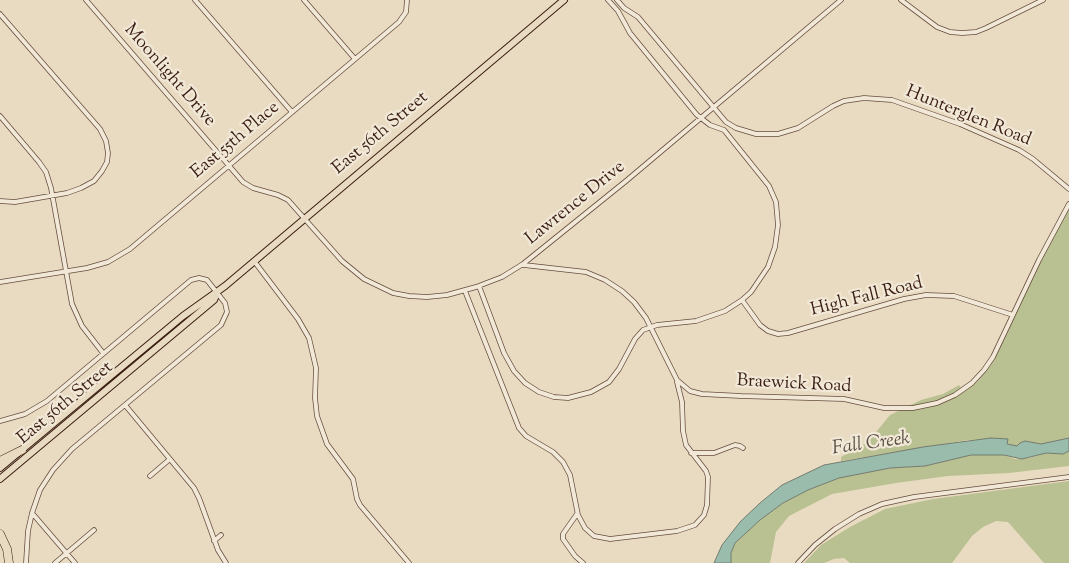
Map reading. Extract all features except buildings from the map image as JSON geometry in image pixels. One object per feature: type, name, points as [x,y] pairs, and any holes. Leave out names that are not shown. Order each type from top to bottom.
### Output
[{"type":"highway","points":[[0,461],[22,450]]},
{"type":"highway","points":[[0,534],[7,549],[9,563]]},
{"type":"main road","name":"East 56th Street","points":[[0,468],[183,316],[217,292],[564,0]]},
{"type":"main road","name":"East 56th Street","points":[[0,478],[214,300],[217,292]]},
{"type":"street","name":"Moonlight Drive","points":[[86,0],[228,166],[248,186],[283,197],[294,205],[305,218]]},
{"type":"street","points":[[195,0],[292,112]]},
{"type":"street","points":[[304,0],[355,59]]},
{"type":"street","name":"East 55th Place","points":[[0,282],[96,266],[124,254],[399,22],[405,14],[407,0]]},
{"type":"street","points":[[479,286],[509,364],[525,383],[537,391],[548,395],[574,397],[602,387],[617,372],[635,339],[643,330],[651,327],[704,319],[725,311],[742,300],[757,284],[768,266],[777,237],[778,214],[774,196],[768,184],[724,130],[713,127],[700,118],[630,33],[615,7],[608,0]]},
{"type":"street","name":"Lawrence Drive","points":[[305,218],[346,265],[360,277],[378,287],[399,294],[421,297],[441,296],[466,291],[502,277],[523,264],[841,0]]},
{"type":"street","points":[[901,0],[935,26],[946,31],[962,33],[976,32],[986,28],[1043,0]]},
{"type":"street","points":[[615,7],[618,2],[638,17],[728,125],[724,130]]},
{"type":"street","points":[[0,14],[100,130],[107,143],[107,162],[102,171],[96,179],[75,191],[15,202],[0,201]]},
{"type":"street","name":"Hunterglen Road","points":[[728,125],[750,133],[778,134],[798,128],[827,109],[844,101],[864,98],[892,100],[960,124],[1019,150],[1033,159],[1069,189]]},
{"type":"street","points":[[0,116],[42,165],[49,180],[71,301],[86,333],[103,353]]},
{"type":"street","name":"Braewick Road","points":[[677,380],[690,391],[702,394],[844,399],[896,409],[923,407],[941,402],[955,395],[977,378],[993,357],[1044,249],[1069,204]]},
{"type":"street","points":[[254,261],[300,320],[310,342],[316,368],[315,398],[317,414],[327,444],[352,477],[360,506],[409,563]]},
{"type":"street","points":[[466,291],[519,428],[526,436],[553,452],[563,462],[570,475],[577,514],[589,532],[594,536],[606,539],[674,532],[691,527],[701,520],[706,511],[709,480],[706,471],[685,442],[682,402],[677,380],[651,327],[634,302],[622,291],[605,280],[576,270],[523,264]]},
{"type":"street","points":[[0,421],[20,416],[41,405],[191,280],[205,279],[226,306],[227,312],[222,325],[59,462],[44,483],[32,513],[28,531],[26,563]]},
{"type":"street","name":"High Fall Road","points":[[742,300],[760,325],[768,331],[778,334],[788,333],[908,298],[926,295],[954,296],[1013,315]]},
{"type":"street","points":[[125,405],[197,493],[219,554],[226,563]]},
{"type":"street","points":[[692,453],[714,453],[735,445],[743,448]]},
{"type":"street","points":[[150,476],[170,459]]},
{"type":"street","points":[[798,563],[815,545],[835,529],[859,514],[882,504],[914,497],[1069,477]]},
{"type":"street","points":[[32,513],[75,563]]},
{"type":"street","points":[[577,514],[562,537],[575,556],[583,563]]},
{"type":"street","points":[[55,563],[94,530]]},
{"type":"street","points":[[214,541],[221,534]]},
{"type":"shaded area","points":[[1069,209],[1069,438],[1041,444],[1025,441],[1017,446],[1007,444],[1008,439],[968,440],[841,461],[841,457],[868,442],[890,415],[921,400],[943,394],[959,385],[964,392],[977,382],[989,367],[1051,241]]},
{"type":"shaded area","name":"Fall Creek","points":[[991,438],[1008,439],[1007,444],[1017,446],[1025,441],[1041,444],[1069,438],[1069,451],[1063,454],[1046,453],[1022,459],[1004,455],[971,455],[925,466],[890,468],[839,478],[808,490],[783,503],[760,520],[735,543],[731,553],[731,563],[714,563],[722,545],[740,522],[760,503],[782,485],[824,465],[923,447]]},
{"type":"shaded area","points":[[1069,451],[1069,466],[1009,473],[948,476],[832,494],[789,516],[776,532],[770,563],[731,563],[731,553],[735,543],[760,520],[783,503],[808,490],[839,478],[890,468],[925,466],[971,455],[1004,455],[1015,459],[1029,458],[1046,453],[1062,454]]},
{"type":"shaded area","points":[[1069,481],[1069,563],[1044,563],[1008,522],[996,521],[983,527],[972,536],[952,563],[850,563],[844,558],[824,563],[804,563],[821,545],[885,509],[933,499]]}]
